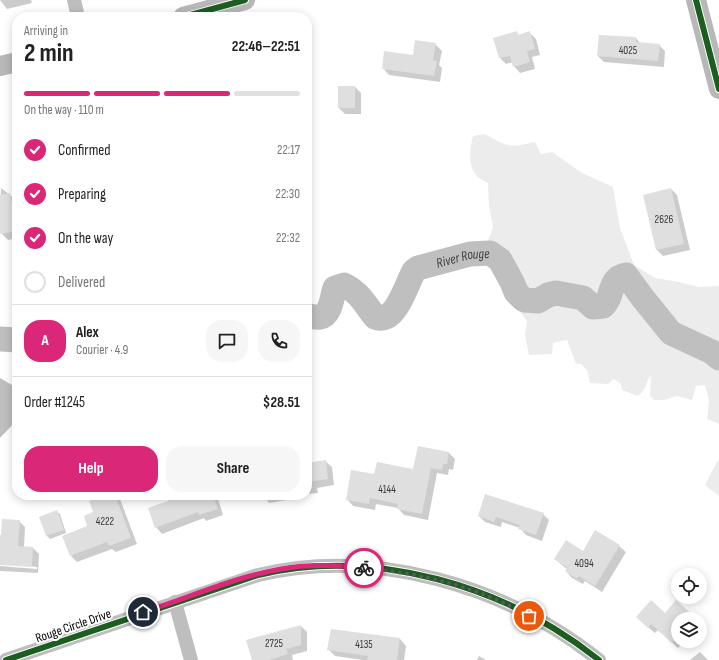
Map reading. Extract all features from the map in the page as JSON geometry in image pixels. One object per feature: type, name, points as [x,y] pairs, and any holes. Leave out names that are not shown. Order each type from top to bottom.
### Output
[{"type":"street","points":[[74,0],[77,12]]},
{"type":"street","points":[[201,12],[245,0]]},
{"type":"street","points":[[696,0],[719,89]]},
{"type":"street","points":[[0,66],[12,63]]},
{"type":"street","name":"Rouge Circle Drive","points":[[6,660],[236,581],[281,569],[319,566],[376,569],[436,579],[487,595],[552,628],[574,641],[599,660]]},
{"type":"street","points":[[175,602],[191,660]]},
{"type":"shaded area","points":[[485,134],[499,142],[514,146],[535,142],[541,154],[552,152],[582,173],[613,187],[620,228],[634,265],[655,278],[699,287],[719,286],[719,424],[707,419],[709,401],[705,385],[696,386],[692,400],[677,396],[664,400],[654,400],[650,396],[651,376],[638,396],[622,390],[621,384],[614,379],[608,384],[590,383],[587,370],[581,364],[576,364],[567,340],[553,343],[552,354],[529,355],[525,335],[527,321],[511,299],[508,283],[488,259],[488,241],[493,227],[489,206],[488,183],[479,178],[474,172],[470,156],[473,136]]},
{"type":"shaded area","points":[[0,378],[12,385],[12,425],[0,438]]},
{"type":"shaded area","points":[[719,458],[719,496],[705,485]]},
{"type":"building","points":[[517,31],[518,35],[530,31],[535,49],[527,51],[530,62],[513,67],[510,56],[499,58],[493,38]]},
{"type":"building","points":[[599,35],[636,37],[636,42],[660,44],[658,61],[597,56]]},
{"type":"building","points":[[415,40],[436,43],[433,60],[437,61],[434,76],[382,69],[384,51],[413,55]]},
{"type":"building","points":[[338,86],[355,86],[355,108],[338,108]]},
{"type":"building","points":[[671,188],[684,244],[656,250],[643,195]]},
{"type":"building","points":[[10,193],[12,204],[12,232],[0,234],[0,195]]},
{"type":"building","points":[[418,446],[449,452],[447,464],[443,464],[442,470],[431,468],[422,514],[397,509],[398,504],[370,498],[369,504],[346,500],[351,470],[374,474],[377,462],[413,469]]},
{"type":"building","points":[[326,460],[328,479],[312,481],[312,462]]},
{"type":"building","points":[[485,494],[544,513],[536,535],[518,529],[520,525],[496,517],[494,522],[478,516]]},
{"type":"building","points":[[117,500],[131,538],[109,546],[107,542],[70,556],[62,536],[87,526],[84,516],[93,512],[89,501]]},
{"type":"building","points":[[215,500],[218,509],[199,515],[198,512],[155,528],[148,508],[168,501]]},
{"type":"building","points":[[57,510],[64,530],[46,536],[39,517]]},
{"type":"building","points":[[2,519],[20,520],[18,546],[33,547],[32,567],[0,565],[0,535]]},
{"type":"building","points":[[595,530],[620,545],[595,586],[579,576],[577,579],[565,571],[567,567],[554,559],[566,540],[583,551]]},
{"type":"building","points":[[651,600],[665,613],[673,604],[680,604],[689,612],[671,612],[671,642],[651,624],[648,628],[636,617]]},
{"type":"building","points":[[301,625],[301,645],[286,649],[288,654],[269,660],[252,660],[246,640]]},
{"type":"building","points":[[331,629],[400,638],[397,660],[367,660],[368,656],[327,650]]},
{"type":"waterway","name":"River Rouge","points":[[312,316],[324,316],[329,309],[335,288],[344,285],[358,295],[375,317],[382,318],[388,316],[399,303],[414,271],[418,268],[470,254],[490,253],[500,260],[516,292],[524,300],[538,301],[548,295],[556,293],[583,298],[593,307],[603,306],[609,298],[616,280],[626,275],[671,333],[712,352],[719,358]]},
{"type":"waterway","name":"River Rouge","points":[[0,339],[12,340]]},
{"type":"cycle path","points":[[201,12],[245,0]]},
{"type":"cycle path","points":[[696,0],[719,89]]},
{"type":"cycle path","points":[[6,660],[258,575],[303,568],[348,566],[393,570],[438,579],[481,593],[523,612],[562,634],[599,660]]},
{"type":"way so far","points":[[364,568],[413,574],[457,585],[487,595],[518,609],[529,616]]},
{"type":"route","points":[[143,612],[236,581],[281,569],[319,566],[364,568]]}]
